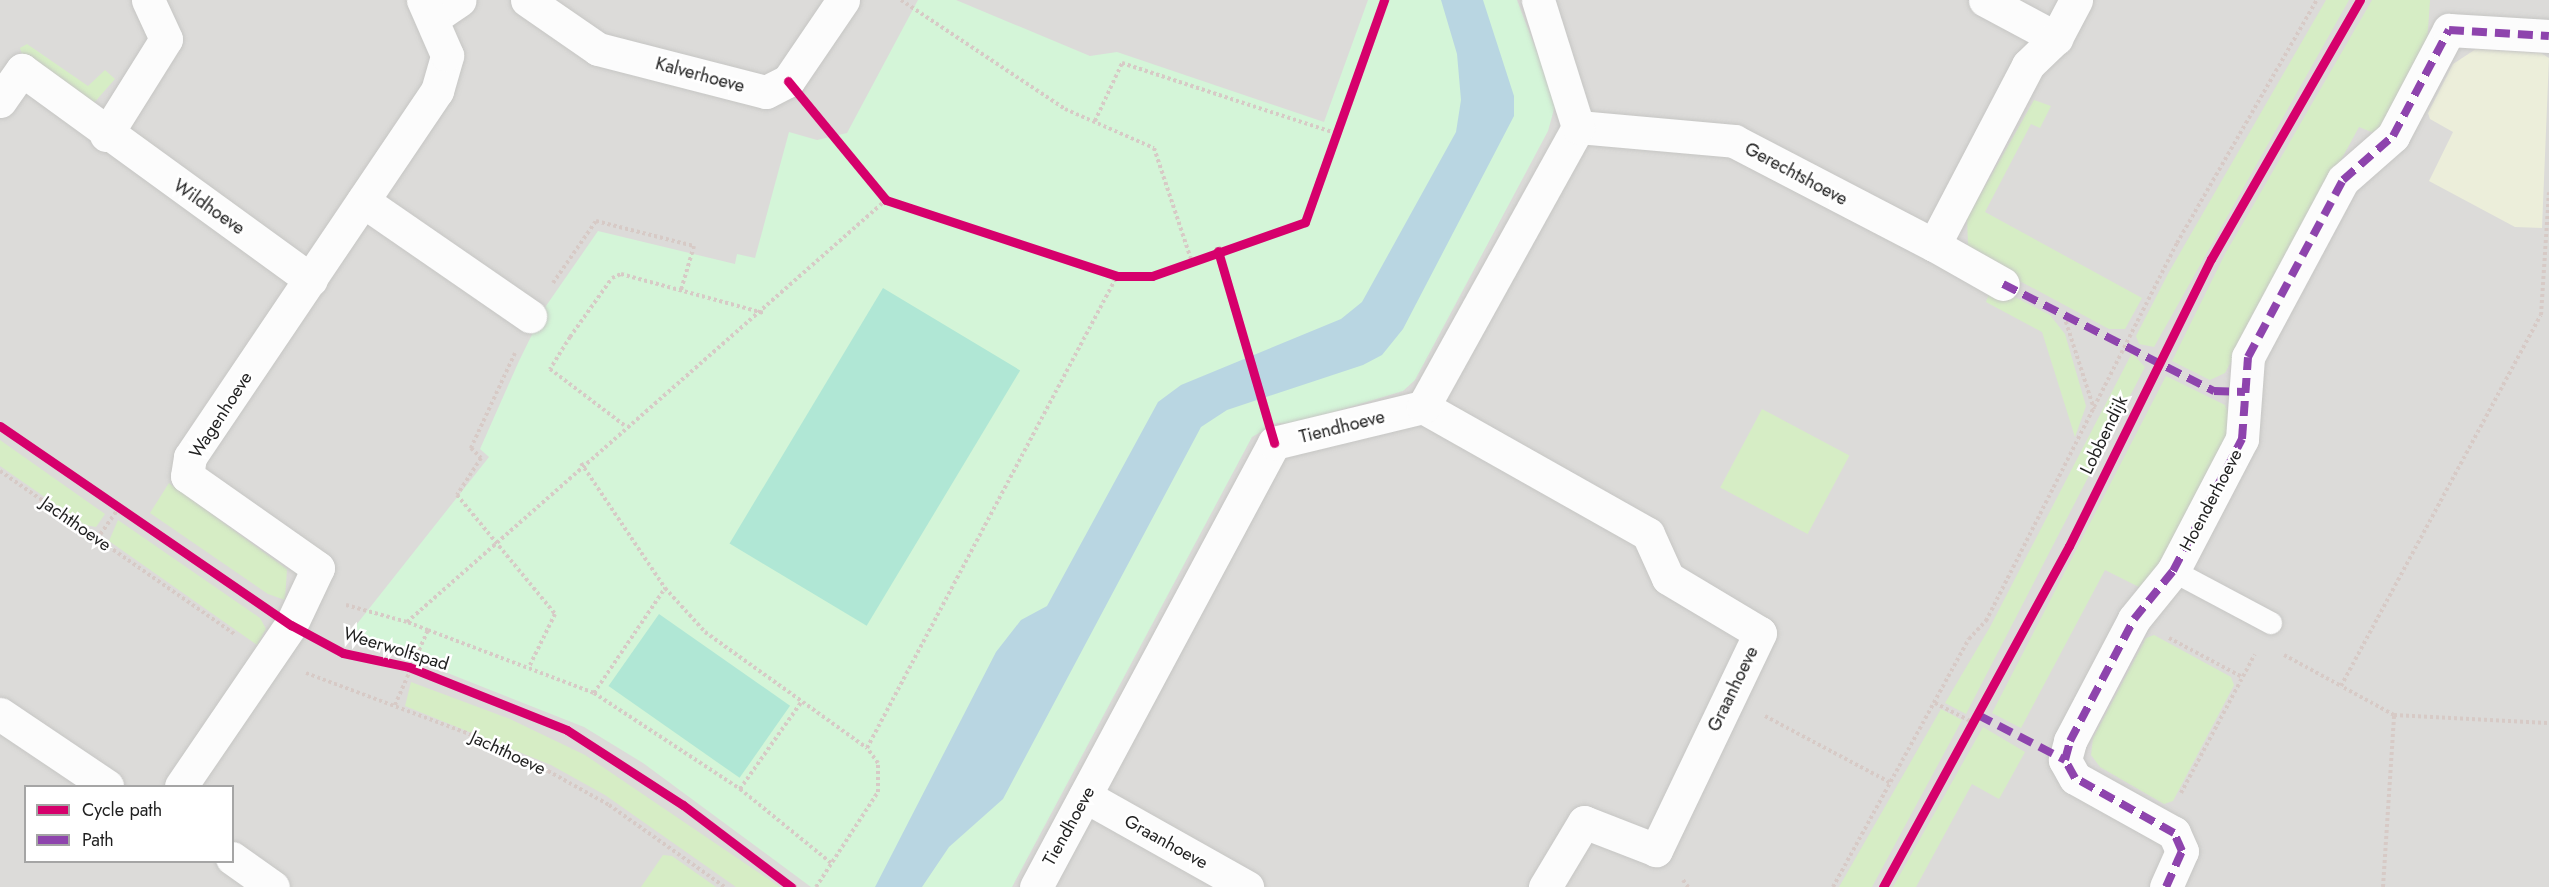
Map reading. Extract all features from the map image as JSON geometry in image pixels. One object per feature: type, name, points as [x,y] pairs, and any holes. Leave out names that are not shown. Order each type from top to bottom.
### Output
[{"type":"street","points":[[106,135],[166,39],[148,0]]},
{"type":"street","points":[[428,9],[460,0]]},
{"type":"street","name":"Kalverhoeve","points":[[527,0],[598,49],[766,92],[788,81],[843,0]]},
{"type":"street","points":[[1423,407],[1578,127],[1538,0]]},
{"type":"street","points":[[1985,0],[2056,38]]},
{"type":"street","points":[[1934,245],[2028,65],[2056,38],[2076,0]]},
{"type":"street","name":"Wagenhoeve","points":[[318,568],[187,476],[190,458],[437,91],[447,55],[428,9]]},
{"type":"street","name":"Hoenderhoeve","points":[[2166,887],[2181,851],[2174,833],[2164,825],[2075,778],[2065,760],[2134,619],[2174,571],[2242,439],[2248,357],[2343,180],[2393,136],[2449,30],[2549,36]]},
{"type":"street","name":"Wildhoeve","points":[[0,101],[22,70],[106,135],[311,280]]},
{"type":"street","name":"Gerechtshoeve","points":[[1578,127],[1734,141],[1934,245],[2003,284]]},
{"type":"street","points":[[363,201],[530,315]]},
{"type":"street","name":"Graanhoeve","points":[[1423,407],[1648,534],[1668,578],[1760,633],[1656,850],[1584,822],[1545,887]]},
{"type":"street","name":"Tiendhoeve","points":[[1036,887],[1274,443],[1423,407]]},
{"type":"street","points":[[182,785],[272,656],[291,625],[318,568]]},
{"type":"street","points":[[0,714],[106,785]]},
{"type":"street","name":"Graanhoeve","points":[[1085,796],[1247,887]]},
{"type":"street","points":[[234,859],[273,887]]},
{"type":"lane","points":[[2174,571],[2271,623]]},
{"type":"path","points":[[901,0],[1065,109],[1154,148],[1195,258],[1181,264]]},
{"type":"path","points":[[1833,887],[1969,639],[1986,621],[2177,243],[2317,0]]},
{"type":"path","points":[[1095,121],[1122,63],[1335,132]]},
{"type":"path","points":[[1332,142],[1339,122]]},
{"type":"path","points":[[878,191],[886,200],[897,203]]},
{"type":"path","points":[[2341,686],[2541,315],[2549,192]]},
{"type":"path","points":[[407,622],[581,463],[764,313],[886,200]]},
{"type":"path","points":[[1106,273],[1129,276]]},
{"type":"path","points":[[624,426],[550,369],[612,278],[621,274],[764,313]]},
{"type":"path","points":[[867,748],[1118,276]]},
{"type":"path","points":[[530,315],[570,337]]},
{"type":"path","points":[[2064,316],[2094,410]]},
{"type":"path","points":[[581,463],[665,588],[705,632],[867,748],[878,763],[878,792],[816,887]]},
{"type":"path","points":[[97,539],[123,510],[110,500]]},
{"type":"path","points":[[497,541],[555,614],[529,667]]},
{"type":"path","points":[[318,568],[345,605],[407,622],[594,693],[740,789],[831,863]]},
{"type":"path","points":[[594,693],[665,588]]},
{"type":"path","points":[[2134,619],[2242,677]]},
{"type":"path","points":[[2164,825],[2271,623]]},
{"type":"path","points":[[394,705],[409,667],[428,630]]},
{"type":"path","points":[[2260,643],[2394,715],[2549,723]]},
{"type":"path","points":[[1729,698],[1891,783]]},
{"type":"path","points":[[740,789],[802,700]]},
{"type":"path","points":[[1935,703],[1976,719],[1968,734]]},
{"type":"path","points":[[2383,887],[2394,715]]},
{"type":"shaded area","points":[[0,0],[2549,0],[2549,887],[0,887]]},
{"type":"green space","points":[[918,0],[956,0],[1090,56],[1117,52],[1324,122],[1368,0],[1517,0],[1556,102],[1548,131],[1415,380],[1403,391],[1294,424],[1277,423],[1252,437],[1012,887],[811,887],[643,763],[584,727],[349,634],[489,457],[480,449],[519,361],[546,306],[598,231],[735,264],[737,254],[755,258],[789,132],[817,140],[847,133]]},
{"type":"green space","points":[[2326,0],[2349,0],[2154,347],[2139,344],[2136,336],[2169,272]]},
{"type":"green space","points":[[2372,0],[2430,0],[2427,45],[2382,130],[2374,133],[2359,127],[2225,373],[2210,380],[2172,361],[2225,254]]},
{"type":"green space","points":[[27,44],[88,86],[105,70],[115,79],[92,105],[23,58],[20,48]]},
{"type":"green space","points":[[2476,49],[2541,53],[2549,58],[2542,228],[2515,227],[2429,181],[2453,132],[2430,119],[2428,113],[2453,64]]},
{"type":"green space","points":[[2034,100],[2051,106],[2040,128],[2031,124],[1985,212],[2142,298],[2125,329],[2109,329],[1977,258],[1968,246],[1967,218]]},
{"type":"green space","points":[[883,288],[1020,370],[867,626],[730,543]]},
{"type":"green space","points":[[2001,290],[2050,315],[2065,334],[2086,406],[2075,437],[2042,332],[1986,302],[1990,291]]},
{"type":"green space","points":[[2132,353],[2145,367],[1966,714],[1945,703],[1990,627]]},
{"type":"green space","points":[[2166,376],[2225,405],[2234,425],[2162,564],[2141,588],[2105,570],[2021,728],[1992,713]]},
{"type":"green space","points":[[1762,409],[1849,455],[1808,534],[1720,488]]},
{"type":"green space","points":[[0,440],[105,514],[96,527],[85,525],[0,466]]},
{"type":"green space","points":[[169,483],[287,569],[285,600],[268,594],[150,513]]},
{"type":"green space","points":[[118,520],[260,618],[266,629],[257,645],[109,541]]},
{"type":"green space","points":[[659,614],[790,706],[740,778],[609,686]]},
{"type":"green space","points":[[2154,635],[2231,677],[2234,685],[2173,801],[2164,804],[2100,767],[2091,755],[2093,738],[2146,638]]},
{"type":"green space","points":[[411,682],[510,719],[585,755],[780,887],[736,887],[605,795],[551,765],[405,706]]},
{"type":"green space","points":[[1941,709],[1962,720],[1872,887],[1839,887]]},
{"type":"green space","points":[[1983,727],[2025,752],[1999,799],[1972,784],[1916,887],[1893,887]]},
{"type":"green space","points":[[663,855],[672,856],[716,887],[641,887]]},
{"type":"water","points":[[1441,0],[1483,0],[1514,96],[1514,116],[1403,329],[1382,355],[1363,365],[1227,410],[1201,427],[1003,799],[949,847],[922,887],[875,887],[996,652],[1021,620],[1047,606],[1158,402],[1181,385],[1341,319],[1362,302],[1456,132],[1461,100],[1457,54]]},
{"type":"marked path","points":[[2166,887],[2182,851],[2174,833],[2075,778],[2065,760],[2070,741],[2134,619],[2173,571],[2242,439],[2248,357],[2343,180],[2393,136],[2449,30],[2549,36]]},
{"type":"marked path","points":[[2003,284],[2214,391],[2245,392]]},
{"type":"marked path","points":[[1978,715],[2065,760]]},
{"type":"cycle path","points":[[788,81],[886,200],[1117,276],[1152,276],[1305,222],[1384,0]]},
{"type":"cycle path","name":"Lobbendijk","points":[[1883,887],[2069,546],[2211,259],[2360,0]]},
{"type":"cycle path","points":[[1218,251],[1274,443]]},
{"type":"cycle path","name":"Weerwolfspad","points":[[0,426],[291,625],[343,653],[409,667],[567,730],[683,805],[791,887]]}]
